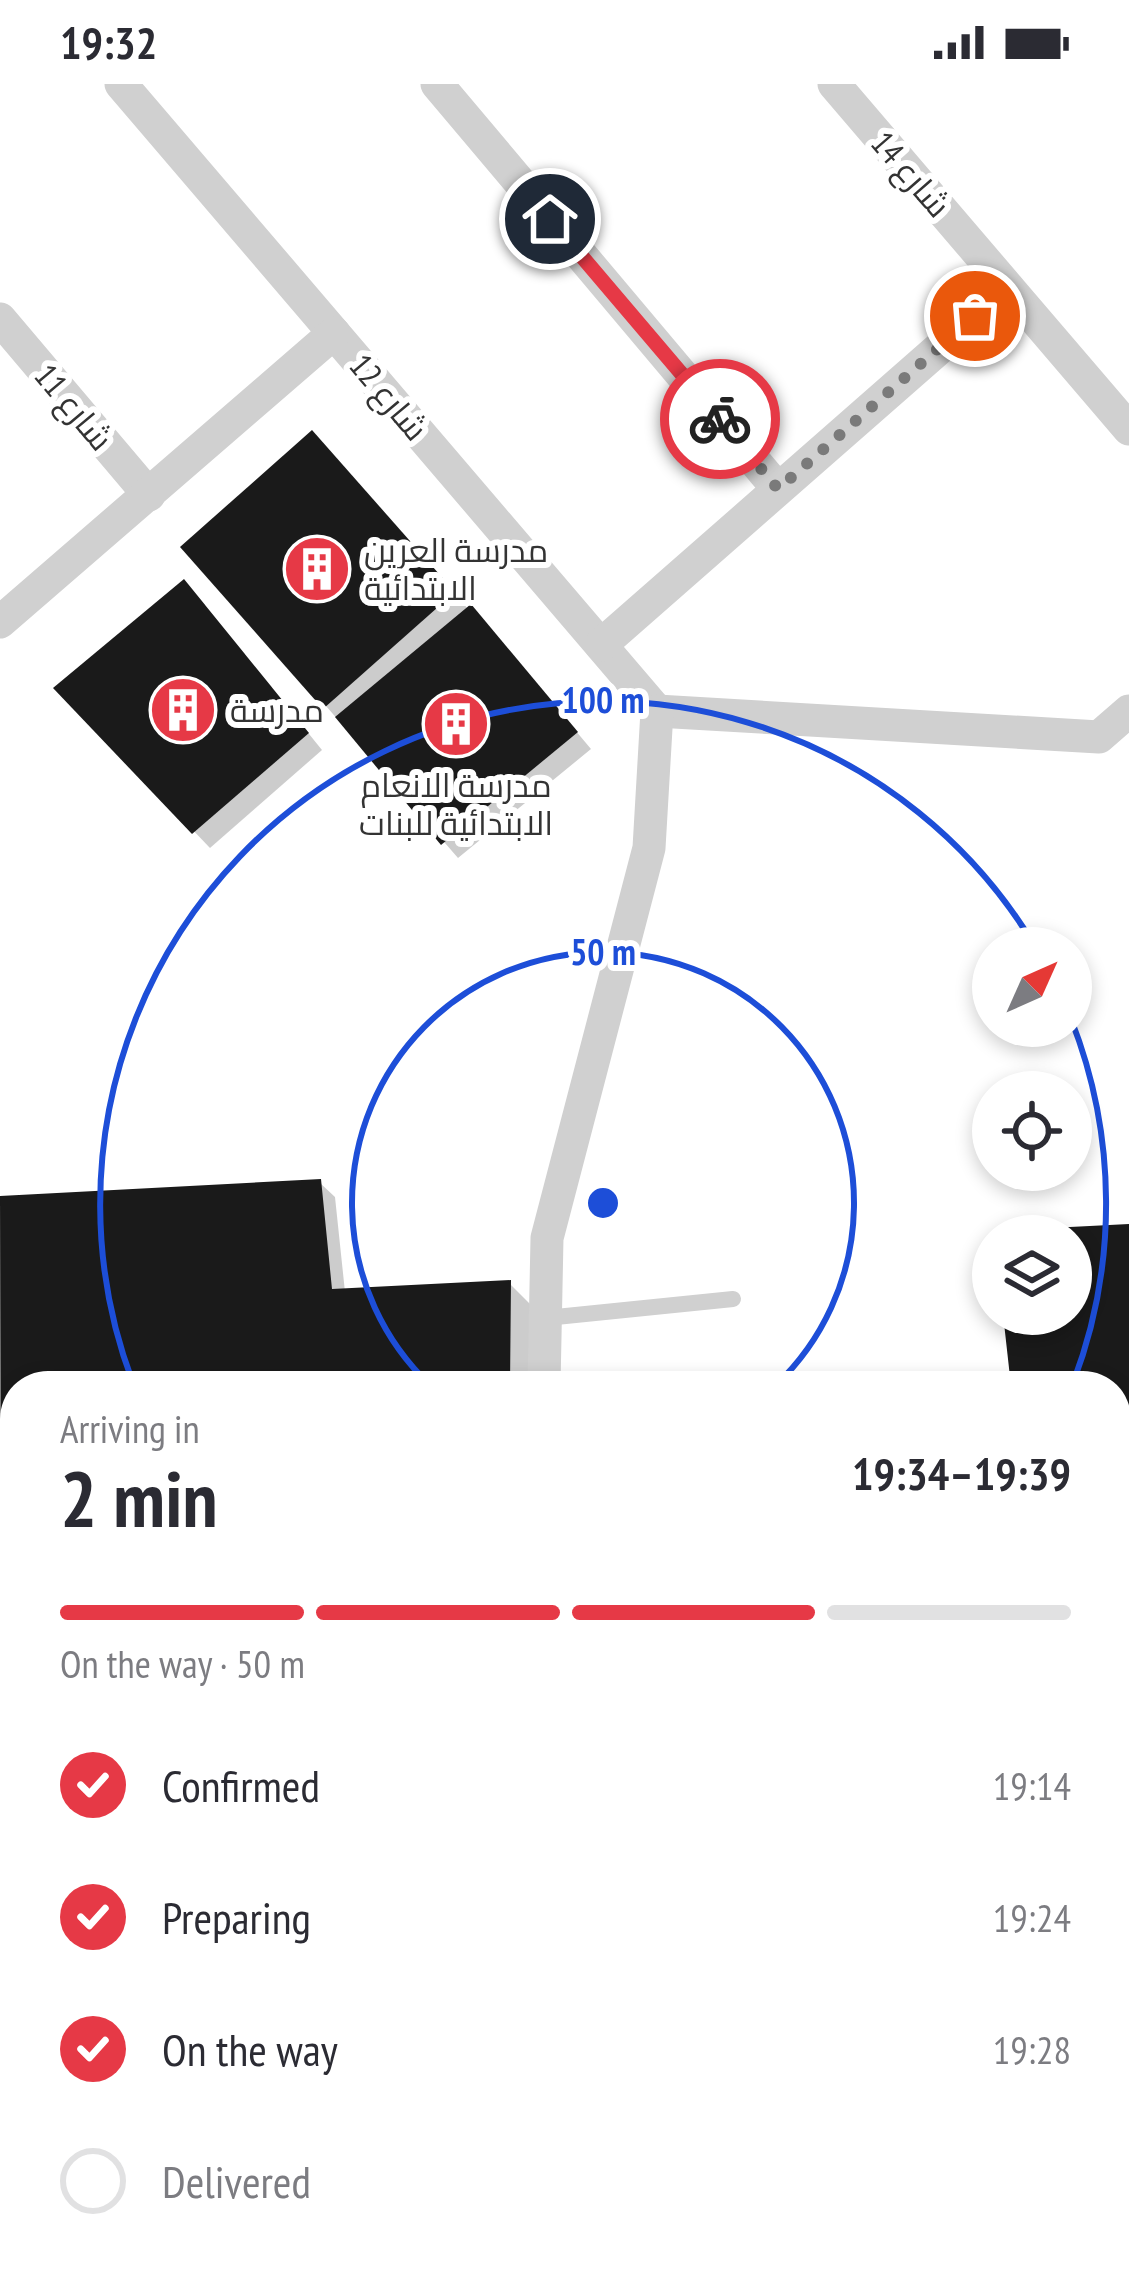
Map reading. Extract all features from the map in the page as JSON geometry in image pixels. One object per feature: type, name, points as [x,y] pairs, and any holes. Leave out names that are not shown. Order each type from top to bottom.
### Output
[{"type":"street","name":"شارع 12","points":[[122,84],[657,711]]},
{"type":"street","points":[[437,84],[778,489]]},
{"type":"street","name":"شارع 14","points":[[834,84],[1129,429]]},
{"type":"street","points":[[601,645],[1008,288]]},
{"type":"street","name":"شارع 11","points":[[0,319],[149,495]]},
{"type":"street","points":[[0,622],[334,333]]},
{"type":"street","points":[[544,1371],[547,1238],[628,943],[649,848],[657,711],[1099,737],[1129,711]]},
{"type":"lane","points":[[546,1318],[734,1299]]},
{"type":"building","name":"مدرسة العرين الابتدائية","points":[[312,430],[455,592],[323,709],[180,547]]},
{"type":"building","name":"مدرسة","points":[[184,579],[309,733],[192,834],[53,688]]},
{"type":"building","name":"مدرسة الانعام الابتدائية للبنات","points":[[471,604],[578,732],[441,845],[335,717]]},
{"type":"building","points":[[321,1179],[332,1289],[511,1280],[510,1371],[1,1371],[0,1196]]},
{"type":"building","points":[[1129,1224],[1129,1371],[1009,1371],[1005,1335],[1092,1335],[1092,1226]]},
{"type":"way so far","points":[[720,419],[778,489],[975,316]]},
{"type":"place","name":"مدرسة العرين الابتدائية","points":[[317,569]]},
{"type":"place","name":"مدرسة","points":[[183,710]]},
{"type":"place","name":"مدرسة الانعام الابتدائية للبنات","points":[[456,724]]},
{"type":"route","points":[[550,219],[720,419]]}]
